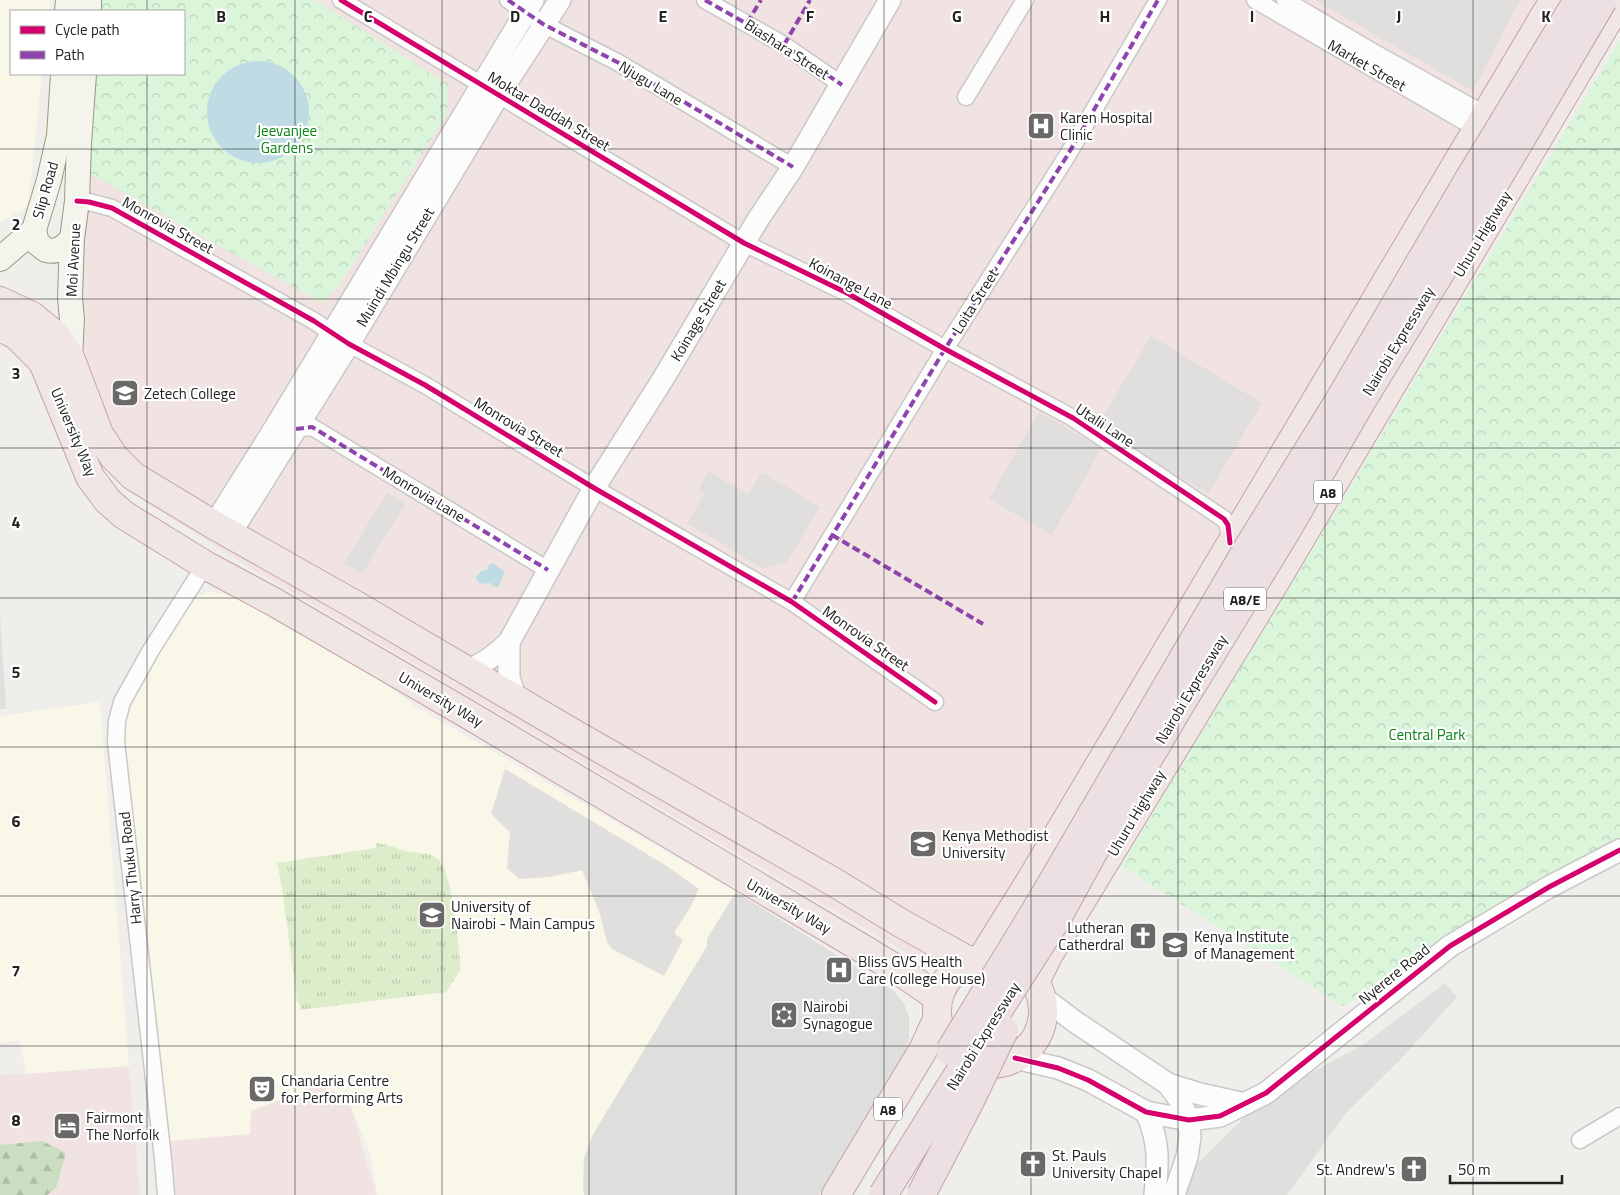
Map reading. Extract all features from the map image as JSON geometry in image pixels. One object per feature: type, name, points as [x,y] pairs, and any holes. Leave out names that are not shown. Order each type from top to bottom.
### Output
[{"type":"highway","name":"A8","points":[[836,1195],[923,1050],[937,1009],[943,983],[954,970],[976,959],[1030,882],[1554,0]]},
{"type":"highway","name":"Nairobi Expressway","points":[[862,1195],[1039,905],[1249,546],[1337,404],[1464,187],[1578,0]]},
{"type":"highway","name":"Nairobi Expressway","points":[[883,1195],[1056,920],[1091,856],[1167,727],[1603,0]]},
{"type":"highway","name":"Uhuru Highway","points":[[1038,989],[1049,954],[1275,582],[1620,0]]},
{"type":"highway","points":[[0,301],[32,316],[55,335],[70,357]]},
{"type":"highway","name":"University Way","points":[[8,331],[43,362],[90,477],[108,501],[124,515],[205,565],[274,602],[462,711],[893,967],[937,1009]]},
{"type":"highway","name":"University Way","points":[[70,357],[99,434],[114,457],[133,476],[222,530],[352,602],[466,670],[824,876],[899,922],[976,959]]},
{"type":"highway","points":[[921,1195],[970,1101],[1056,920]]},
{"type":"highway","points":[[976,959],[1012,962],[1025,970],[1038,989]]},
{"type":"highway","name":"A8","points":[[895,1195],[941,1122],[967,1087],[1027,1049],[1036,1038],[1043,1010],[1038,989]]},
{"type":"highway","points":[[937,1009],[950,1047],[964,1058],[981,1064],[1007,1061]]},
{"type":"main road","name":"Slip Road","points":[[0,258],[34,230],[49,180],[59,136],[63,75]]},
{"type":"main road","name":"Moi Avenue","points":[[70,357],[72,239],[77,201],[84,75]]},
{"type":"main road","points":[[34,230],[38,243],[46,250],[56,251],[64,247],[72,239]]},
{"type":"street","name":"Moktar Daddah Street","points":[[341,0],[744,243]]},
{"type":"street","name":"Njugu Lane","points":[[508,0],[530,6],[544,24],[619,63],[793,168]]},
{"type":"street","name":"Muindi Mbingu Street","points":[[490,90],[544,24],[560,0]]},
{"type":"street","name":"Biashara Street","points":[[705,0],[784,45],[842,85]]},
{"type":"street","name":"Koinage Street","points":[[466,670],[480,666],[495,656],[509,642],[594,488],[663,379],[744,243],[793,168],[890,0]]},
{"type":"street","points":[[966,97],[1024,0]]},
{"type":"street","name":"Loita Street","points":[[792,602],[945,349],[1067,156],[1158,0]]},
{"type":"street","name":"Market Street","points":[[1255,0],[1467,123],[1482,123],[1475,109],[1467,104],[1285,0]]},
{"type":"street","name":"Muindi Mbingu Street","points":[[222,530],[490,90],[530,6]]},
{"type":"street","name":"Monrovia Street","points":[[77,201],[112,208],[314,321],[340,339],[425,385],[594,488],[792,602],[935,702]]},
{"type":"street","name":"Koinange Lane","points":[[744,243],[848,293],[945,349]]},
{"type":"street","name":"Muindi Mbingu Street","points":[[222,530],[296,429],[340,339]]},
{"type":"street","name":"Utalii Lane","points":[[945,349],[1073,418],[1224,519],[1228,525],[1230,543]]},
{"type":"street","name":"Monrovia Lane","points":[[296,429],[312,427],[548,570]]},
{"type":"street","name":"Harry Thuku Road","points":[[166,1195],[116,742],[117,721],[122,702],[151,650],[205,565]]},
{"type":"street","name":"Koinage Street","points":[[509,642],[509,678],[516,699]]},
{"type":"street","name":"Nyerere Road","points":[[1189,1120],[1220,1116],[1266,1093],[1450,946],[1549,887],[1620,850]]},
{"type":"street","points":[[1038,989],[1074,1021],[1168,1084],[1200,1094],[1245,1104]]},
{"type":"street","points":[[1007,1061],[1058,1068],[1088,1080],[1146,1112],[1189,1120]]},
{"type":"street","points":[[1168,1084],[1179,1099],[1189,1120],[1190,1137],[1187,1157],[1174,1195]]},
{"type":"street","points":[[1146,1112],[1153,1129],[1157,1147],[1155,1195]]},
{"type":"street","points":[[1187,1157],[1220,1116]]},
{"type":"street","points":[[1580,1140],[1620,1116]]},
{"type":"shaded area","points":[[0,0],[50,0],[49,10],[10,10],[10,75],[42,75],[28,206],[0,223]]},
{"type":"shaded area","points":[[80,0],[1590,0],[978,988],[956,982],[244,564],[123,488],[90,437],[77,292],[75,75],[185,75],[185,10],[79,10]]},
{"type":"shaded area","points":[[1315,0],[1520,0],[1473,91]]},
{"type":"shaded area","points":[[1151,336],[1262,403],[1208,494],[1097,426]]},
{"type":"shaded area","points":[[1039,412],[1102,448],[1052,535],[989,499]]},
{"type":"shaded area","points":[[709,471],[748,495],[762,472],[820,507],[787,562],[763,569],[687,523],[705,494],[698,490]]},
{"type":"shaded area","points":[[387,493],[405,504],[362,574],[344,563]]},
{"type":"shaded area","name":"University of Nairobi - Main Campus","points":[[207,592],[216,592],[236,598],[374,676],[416,707],[736,892],[707,939],[707,946],[583,1184],[584,1195],[377,1195],[371,1155],[351,1107],[340,1094],[318,1085],[251,1111],[250,1134],[168,1141],[122,736],[123,720],[132,694],[185,610],[199,595]]},
{"type":"shaded area","points":[[0,615],[6,709],[0,709]]},
{"type":"shaded area","points":[[100,702],[129,1066],[26,1074],[20,1041],[0,1043],[0,716]]},
{"type":"shaded area","points":[[505,769],[665,865],[699,889],[674,933],[683,940],[664,976],[612,949],[607,942],[599,911],[582,870],[549,877],[519,879],[507,868],[510,832],[491,814]]},
{"type":"shaded area","points":[[736,892],[893,990],[904,1004],[909,1018],[909,1039],[902,1063],[819,1195],[584,1195],[584,1158],[592,1136],[707,946],[707,939]]},
{"type":"shaded area","points":[[1445,983],[1457,997],[1400,1060],[1346,1113],[1287,1195],[1181,1195],[1188,1173],[1263,1099],[1364,1044]]},
{"type":"shaded area","name":"Fairmont The Norfolk","points":[[129,1066],[140,1195],[0,1195],[0,1075]]},
{"type":"shaded area","points":[[318,1085],[340,1094],[351,1107],[376,1195],[173,1195],[168,1141],[250,1134],[250,1111]]},
{"type":"green space","name":"Jeevanjee Gardens","points":[[102,0],[315,0],[448,84],[447,114],[339,286],[322,303],[90,174],[97,75],[185,75],[185,10],[102,10]]},
{"type":"green space","name":"Central Park","points":[[1620,40],[1620,845],[1343,1006],[1121,866]]},
{"type":"green space","points":[[376,843],[410,852],[429,854],[442,865],[451,892],[461,969],[446,992],[299,1010],[300,1006],[297,1001],[282,887],[277,863],[376,848]]},
{"type":"green space","points":[[42,1141],[66,1153],[56,1188],[47,1195],[0,1195],[0,1145]]},
{"type":"water","points":[[258,61],[277,65],[294,76],[305,93],[309,112],[305,131],[294,148],[277,159],[258,163],[239,159],[222,148],[211,131],[207,112],[211,93],[222,76],[239,65]]},
{"type":"water","points":[[493,563],[505,572],[498,587],[490,583],[483,584],[478,582],[476,577],[481,571],[487,570],[489,565]]},
{"type":"marked path","points":[[508,0],[543,24],[619,63],[793,167]]},
{"type":"marked path","points":[[705,0],[784,45],[842,85]]},
{"type":"marked path","points":[[747,23],[761,0]]},
{"type":"marked path","points":[[784,45],[810,0]]},
{"type":"marked path","points":[[792,602],[945,349],[1067,156],[1158,0]]},
{"type":"marked path","points":[[296,429],[312,427],[548,570]]},
{"type":"marked path","points":[[832,535],[983,624]]},
{"type":"cycle path","points":[[341,0],[744,243],[847,293],[945,349],[1073,418],[1224,519],[1228,525],[1230,543]]},
{"type":"cycle path","points":[[77,201],[112,208],[314,321],[349,344],[425,385],[594,488],[792,602],[935,702]]},
{"type":"cycle path","points":[[1015,1058],[1058,1068],[1088,1080],[1146,1112],[1189,1120],[1220,1116],[1266,1093],[1450,946],[1549,887],[1620,850]]},
{"type":"place","name":"Karen Hospital Clinic","points":[[1041,126]]},
{"type":"place","name":"Zetech College","points":[[125,393]]},
{"type":"place","name":"Kenya Methodist University","points":[[923,844]]},
{"type":"place","name":"University of Nairobi - Main Campus","points":[[432,915]]},
{"type":"place","name":"Lutheran Catherdral","points":[[1143,936]]},
{"type":"place","name":"Kenya Institute of Management","points":[[1175,945]]},
{"type":"place","name":"Bliss GVS Health Care (college House)","points":[[839,970]]},
{"type":"place","name":"Nairobi Synagogue","points":[[784,1015]]},
{"type":"place","name":"Chandaria Centre for Performing Arts","points":[[262,1089]]},
{"type":"place","name":"Fairmont The Norfolk","points":[[67,1126]]},
{"type":"place","name":"St. Pauls University Chapel","points":[[1033,1164]]},
{"type":"place","name":"St. Andrew's","points":[[1414,1169]]}]
